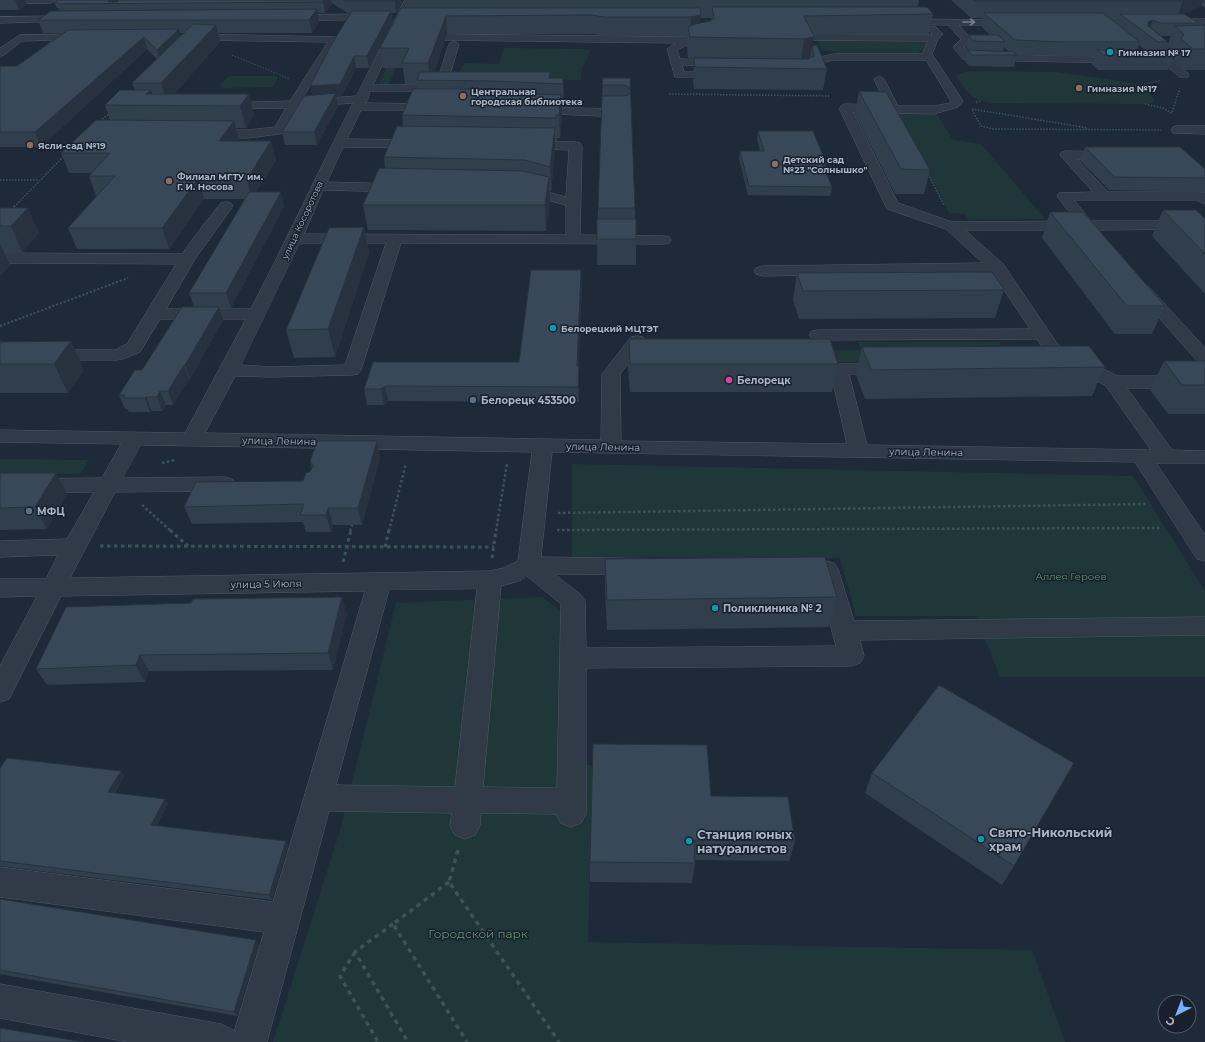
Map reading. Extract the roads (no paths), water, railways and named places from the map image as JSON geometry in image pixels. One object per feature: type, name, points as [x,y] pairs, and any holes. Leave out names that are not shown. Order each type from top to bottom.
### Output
[{"type":"street","points":[[0,1],[51,0]]},
{"type":"street","name":"улица Косоротова","points":[[192,439],[229,370],[295,238],[318,186],[409,0]]},
{"type":"street","points":[[1200,0],[1205,3]]},
{"type":"street","points":[[283,18],[400,17]]},
{"type":"street","points":[[0,20],[79,19]]},
{"type":"street","points":[[433,37],[593,34],[599,40],[690,40],[710,37],[704,22]]},
{"type":"street","points":[[888,22],[1022,22]]},
{"type":"street","points":[[927,22],[938,34],[934,38],[927,54],[957,101],[954,105]]},
{"type":"street","points":[[951,22],[966,39],[958,47],[967,57],[1134,60]]},
{"type":"street","points":[[1077,22],[1205,22]]},
{"type":"street","points":[[1101,22],[1111,30]]},
{"type":"street","points":[[1128,22],[1142,33]]},
{"type":"street","points":[[0,39],[94,37]]},
{"type":"street","points":[[773,37],[934,38]]},
{"type":"street","points":[[0,53],[20,38]]},
{"type":"street","points":[[190,39],[335,39],[304,85],[279,130],[248,134],[192,134]]},
{"type":"street","points":[[690,40],[672,49],[679,75],[734,75]]},
{"type":"street","points":[[1184,75],[1161,60],[1170,54],[1152,41],[1205,41]]},
{"type":"street","points":[[440,88],[454,44]]},
{"type":"street","points":[[1161,47],[1205,47]]},
{"type":"street","points":[[805,76],[797,64],[834,57],[930,57]]},
{"type":"street","points":[[675,62],[730,63]]},
{"type":"street","points":[[879,79],[894,109]]},
{"type":"street","points":[[209,106],[294,104],[362,98],[440,88],[462,88]]},
{"type":"street","points":[[362,98],[449,107]]},
{"type":"street","points":[[968,105],[954,105],[934,110],[845,108],[892,206],[951,226],[1205,225]]},
{"type":"street","points":[[519,111],[623,113]]},
{"type":"street","points":[[1177,130],[1205,130]]},
{"type":"street","points":[[340,143],[427,144]]},
{"type":"street","points":[[513,145],[576,146],[573,239]]},
{"type":"street","points":[[1104,196],[1066,155],[1123,155]]},
{"type":"street","points":[[1153,185],[1163,196]]},
{"type":"street","points":[[318,186],[417,188]]},
{"type":"street","points":[[511,189],[526,190],[573,203]]},
{"type":"street","points":[[1107,249],[1086,226],[1064,196],[1203,197]]},
{"type":"street","points":[[0,355],[117,356],[134,348],[187,259],[206,231],[226,206]]},
{"type":"street","points":[[951,226],[997,267],[1052,349],[1090,368],[1113,382],[1166,457]]},
{"type":"street","points":[[295,238],[664,240]]},
{"type":"street","points":[[229,370],[272,372],[352,370],[395,239]]},
{"type":"street","points":[[0,258],[187,259]]},
{"type":"street","points":[[762,271],[997,267]]},
{"type":"street","points":[[1132,278],[1205,359]]},
{"type":"street","points":[[155,314],[257,314]]},
{"type":"street","points":[[818,335],[1042,334]]},
{"type":"street","points":[[611,447],[611,374],[637,341]]},
{"type":"street","points":[[1051,369],[1090,368]]},
{"type":"street","points":[[858,450],[839,370],[902,369]]},
{"type":"street","points":[[1113,382],[1205,382]]},
{"type":"street","name":"улица Ленина","points":[[0,436],[1205,457]]},
{"type":"street","points":[[0,691],[74,547],[115,486],[134,439]]},
{"type":"street","points":[[529,565],[543,446]]},
{"type":"street","points":[[1142,457],[1205,553]]},
{"type":"street","points":[[0,486],[244,484]]},
{"type":"street","points":[[0,548],[74,547]]},
{"type":"street","points":[[529,565],[826,569],[845,630],[851,656],[574,658]]},
{"type":"street","points":[[318,798],[467,813],[571,808],[574,658],[573,601],[529,565]]},
{"type":"street","name":"улица 5 Июля","points":[[0,588],[490,580],[511,575],[529,565]]},
{"type":"street","points":[[467,813],[490,580]]},
{"type":"street","points":[[249,1042],[379,583]]},
{"type":"street","points":[[845,630],[1205,626]]},
{"type":"street","points":[[0,882],[284,919]]},
{"type":"street","points":[[0,1001],[221,1042]]},
{"type":"place","name":"Гимназия № 17","points":[[1110,52]]},
{"type":"place","name":"Гимназия №17","points":[[1079,88]]},
{"type":"place","name":"Центральная городская библиотека","points":[[463,96]]},
{"type":"place","name":"Ясли-сад №19","points":[[30,145]]},
{"type":"place","name":"Детский сад №23 \"Солнышко\"","points":[[775,164]]},
{"type":"place","name":"Филиал МГТУ им. Г. И. Носова","points":[[169,181]]},
{"type":"place","name":"Белорецкий МЦТЭТ","points":[[553,328]]},
{"type":"place","name":"Белорецк","points":[[729,380]]},
{"type":"place","name":"Белорецк 453500","points":[[473,400]]},
{"type":"place","name":"МФЦ","points":[[29,511]]},
{"type":"place","name":"Поликлиника № 2","points":[[715,608]]},
{"type":"place","name":"Свято-Никольский храм","points":[[981,839]]},
{"type":"place","name":"Станция юных натуралистов","points":[[689,841]]},
{"type":"park label","name":"Аллея Героев","points":[[1071,576]]},
{"type":"park label","name":"Городской парк","points":[[478,933]]}]
